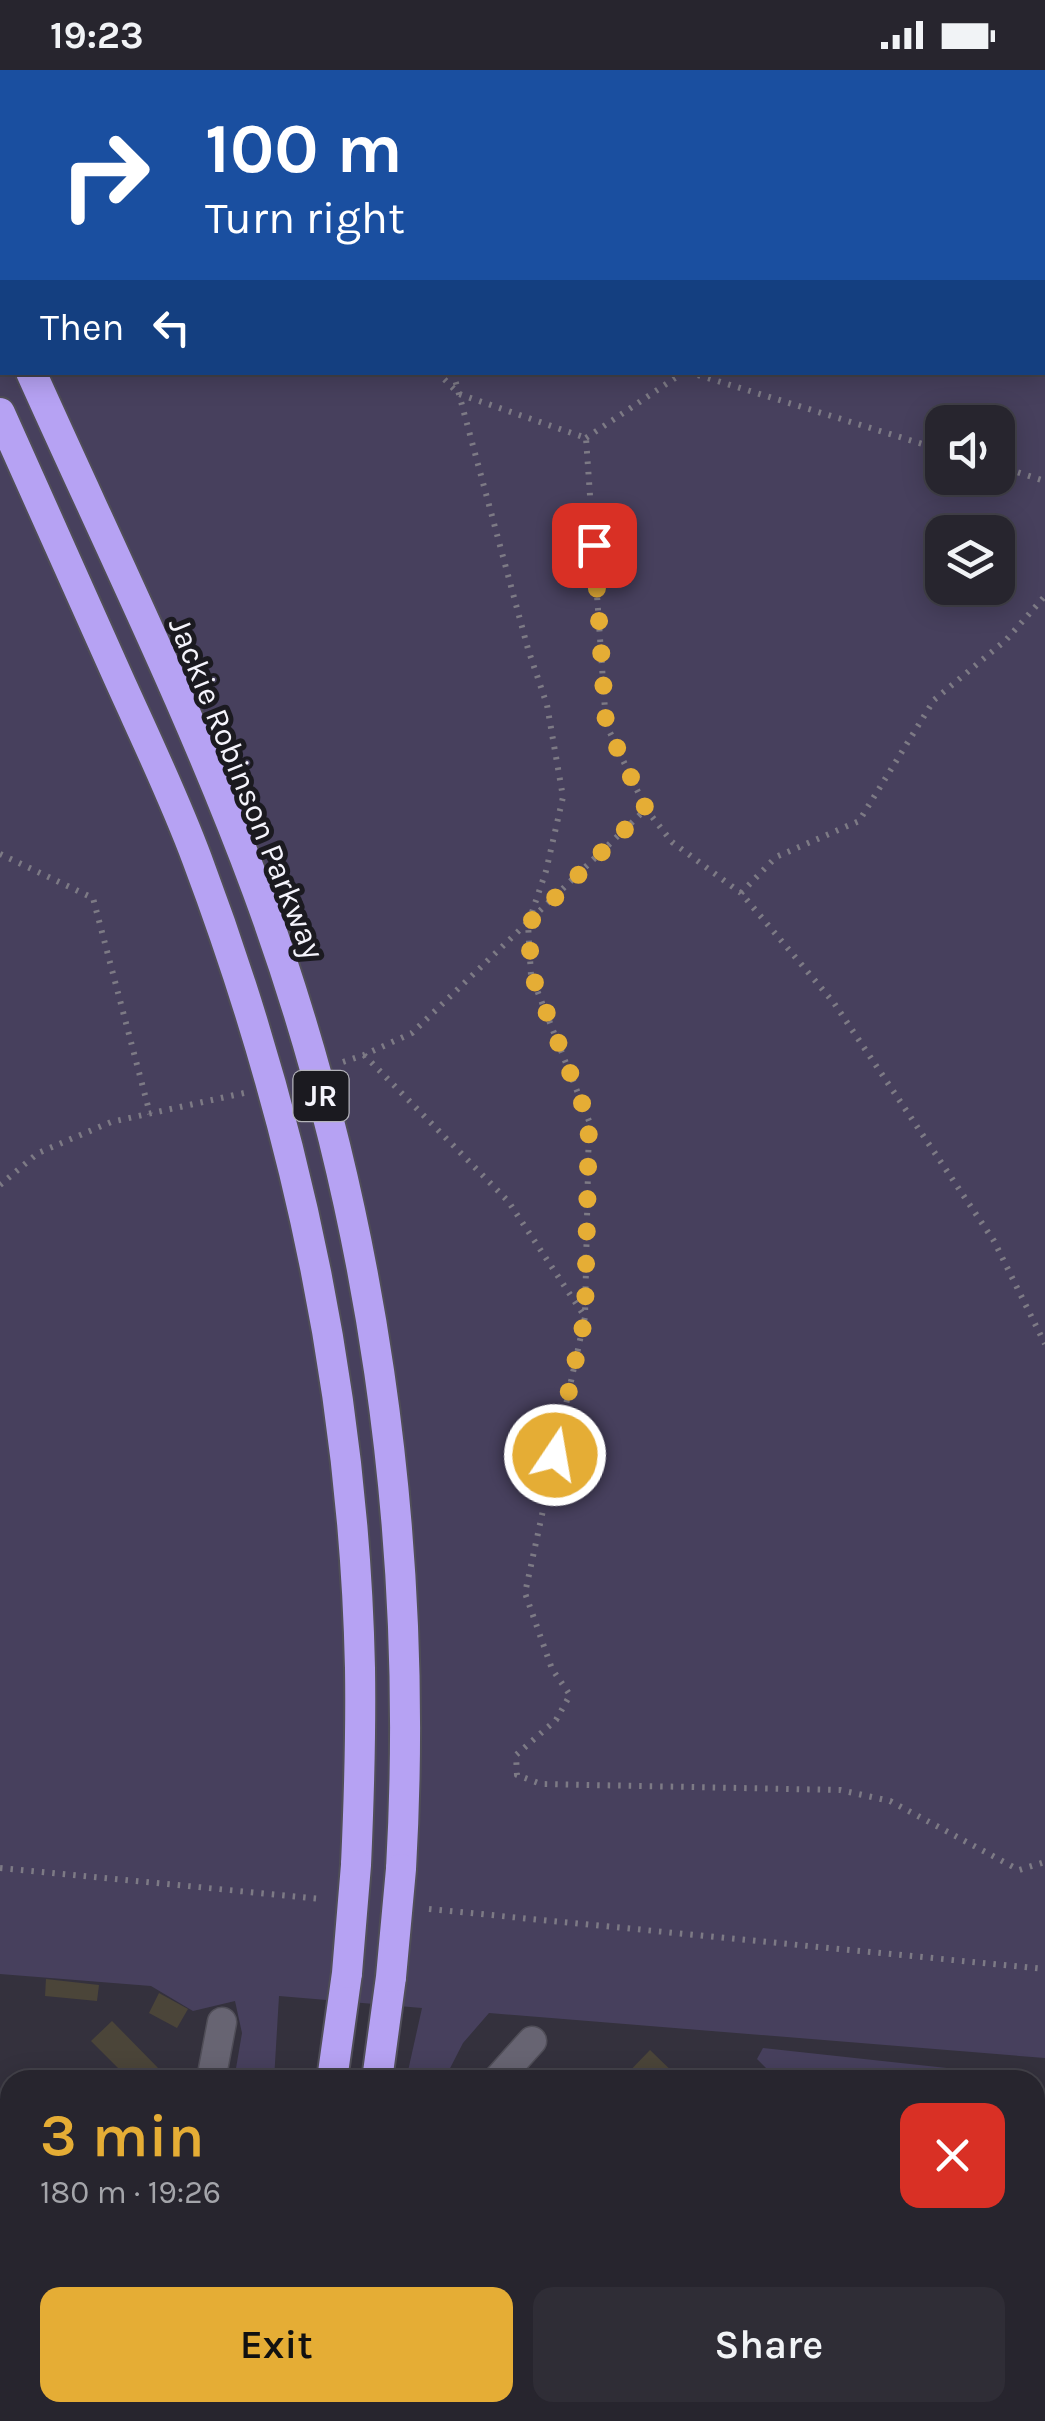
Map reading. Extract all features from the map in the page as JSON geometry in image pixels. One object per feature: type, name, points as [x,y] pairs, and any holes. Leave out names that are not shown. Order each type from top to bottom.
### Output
[{"type":"highway","name":"Jackie Robinson Parkway","points":[[32,375],[185,714],[279,953],[328,1120],[366,1292],[390,1450],[405,1657],[401,1870],[378,2070]]},
{"type":"highway","name":"JR","points":[[0,413],[195,854],[257,1035],[291,1157],[322,1300],[347,1473],[360,1665],[356,1866],[333,2070]]},
{"type":"street","points":[[213,2070],[222,2022]]},
{"type":"street","points":[[506,2070],[532,2041]]},
{"type":"path","points":[[440,375],[459,394],[586,438]]},
{"type":"path","points":[[455,375],[547,705],[563,797],[546,871],[528,924],[532,975],[589,1121],[585,1317],[525,1593],[552,1668],[570,1694],[556,1720],[516,1755],[517,1775],[541,1784],[840,1790],[890,1801],[1019,1870],[1045,1862]]},
{"type":"path","points":[[586,438],[681,375]]},
{"type":"path","points":[[696,375],[925,445]]},
{"type":"path","points":[[586,438],[606,724],[646,809],[672,842],[741,892],[834,1003],[994,1240],[1045,1344]]},
{"type":"path","points":[[1015,471],[1045,481]]},
{"type":"path","points":[[741,892],[776,858],[859,821],[934,700],[1006,640],[1045,596]]},
{"type":"path","points":[[338,1064],[412,1033],[646,809]]},
{"type":"path","points":[[0,854],[93,898],[150,1114]]},
{"type":"path","points":[[364,1055],[508,1201],[585,1317]]},
{"type":"path","points":[[0,1184],[38,1153],[111,1122],[250,1092]]},
{"type":"path","points":[[0,1868],[336,1900]]},
{"type":"path","points":[[414,1908],[1045,1969]]},
{"type":"shaded area","points":[[0,375],[1045,375],[1045,2058],[489,2013],[463,2043],[449,2070],[408,2070],[422,2008],[279,1996],[275,2070],[236,2070],[242,2033],[235,2001],[193,2011],[151,1986],[0,1974]]},
{"type":"shaded area","points":[[763,2048],[965,2070],[768,2070],[757,2059]]},
{"type":"building","points":[[46,1979],[99,1985],[97,2001],[45,1996]]},
{"type":"building","points":[[159,1993],[188,2009],[177,2028],[149,2013]]},
{"type":"building","points":[[112,2021],[160,2070],[120,2070],[91,2041]]},
{"type":"building","points":[[650,2050],[671,2070],[631,2070]]},
{"type":"route","points":[[555,1455],[585,1317],[589,1121],[532,975],[528,924],[646,809],[606,724],[594,545]]}]
